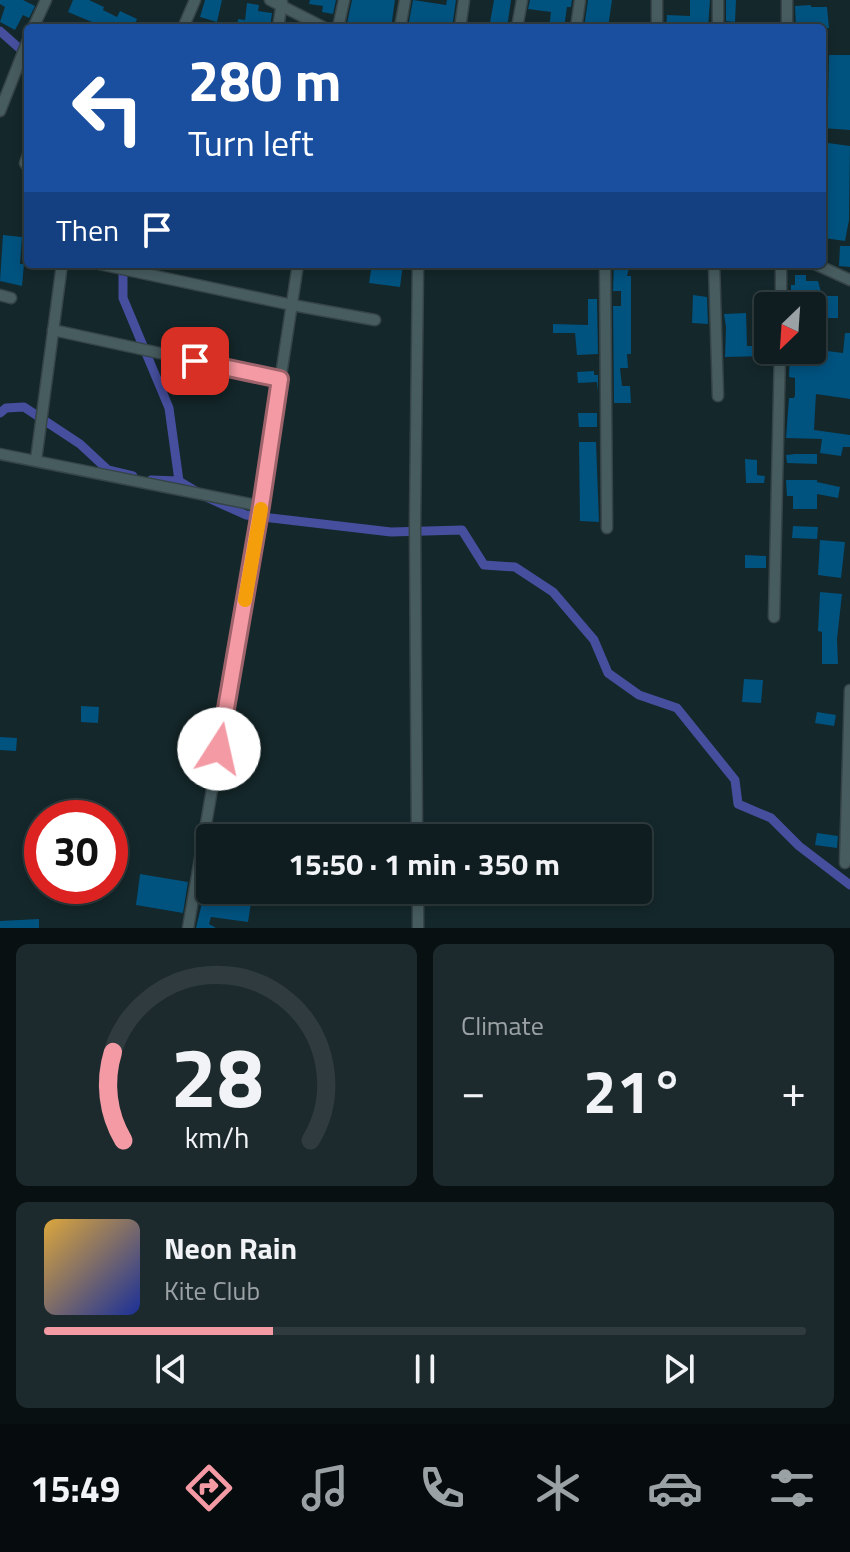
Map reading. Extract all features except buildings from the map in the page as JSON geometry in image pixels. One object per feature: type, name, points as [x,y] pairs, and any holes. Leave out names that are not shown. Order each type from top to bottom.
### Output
[{"type":"street","points":[[35,24],[46,0]]},
{"type":"street","points":[[185,24],[195,0]]},
{"type":"street","points":[[270,0],[282,3],[318,24]]},
{"type":"street","points":[[339,24],[344,0]]},
{"type":"street","points":[[401,24],[405,0]]},
{"type":"street","points":[[461,24],[464,0]]},
{"type":"street","points":[[518,24],[522,0]]},
{"type":"street","points":[[577,24],[580,0]]},
{"type":"street","points":[[657,0],[657,24]]},
{"type":"street","points":[[718,0],[718,24]]},
{"type":"street","points":[[787,0],[787,24]]},
{"type":"street","points":[[279,24],[282,3]]},
{"type":"street","points":[[0,111],[24,50]]},
{"type":"street","points":[[36,460],[61,268]]},
{"type":"street","points":[[118,268],[375,320]]},
{"type":"street","points":[[188,928],[261,506],[297,268]]},
{"type":"street","points":[[417,824],[415,524],[418,268]]},
{"type":"street","points":[[605,268],[607,528]]},
{"type":"street","points":[[714,268],[718,396]]},
{"type":"street","points":[[781,268],[781,292]]},
{"type":"street","points":[[824,268],[850,280]]},
{"type":"street","points":[[53,330],[280,379]]},
{"type":"street","points":[[774,617],[780,364]]},
{"type":"street","points":[[0,454],[261,506]]},
{"type":"street","points":[[845,863],[850,690]]},
{"type":"street","points":[[418,904],[418,928]]},
{"type":"waterway","points":[[0,31],[24,52]]},
{"type":"waterway","points":[[123,268],[123,298],[169,408],[179,481]]},
{"type":"waterway","points":[[0,413],[6,408],[24,407],[80,444],[108,470],[133,476]]},
{"type":"waterway","points":[[151,480],[179,481],[246,515],[391,532],[462,530],[484,565],[515,567],[553,592],[594,640],[608,673],[639,695],[677,708],[735,780],[738,804],[771,818],[799,846],[850,885]]},
{"type":"slow traffic","points":[[245,600],[261,509]]},
{"type":"route","points":[[195,361],[280,379],[219,749]]}]
